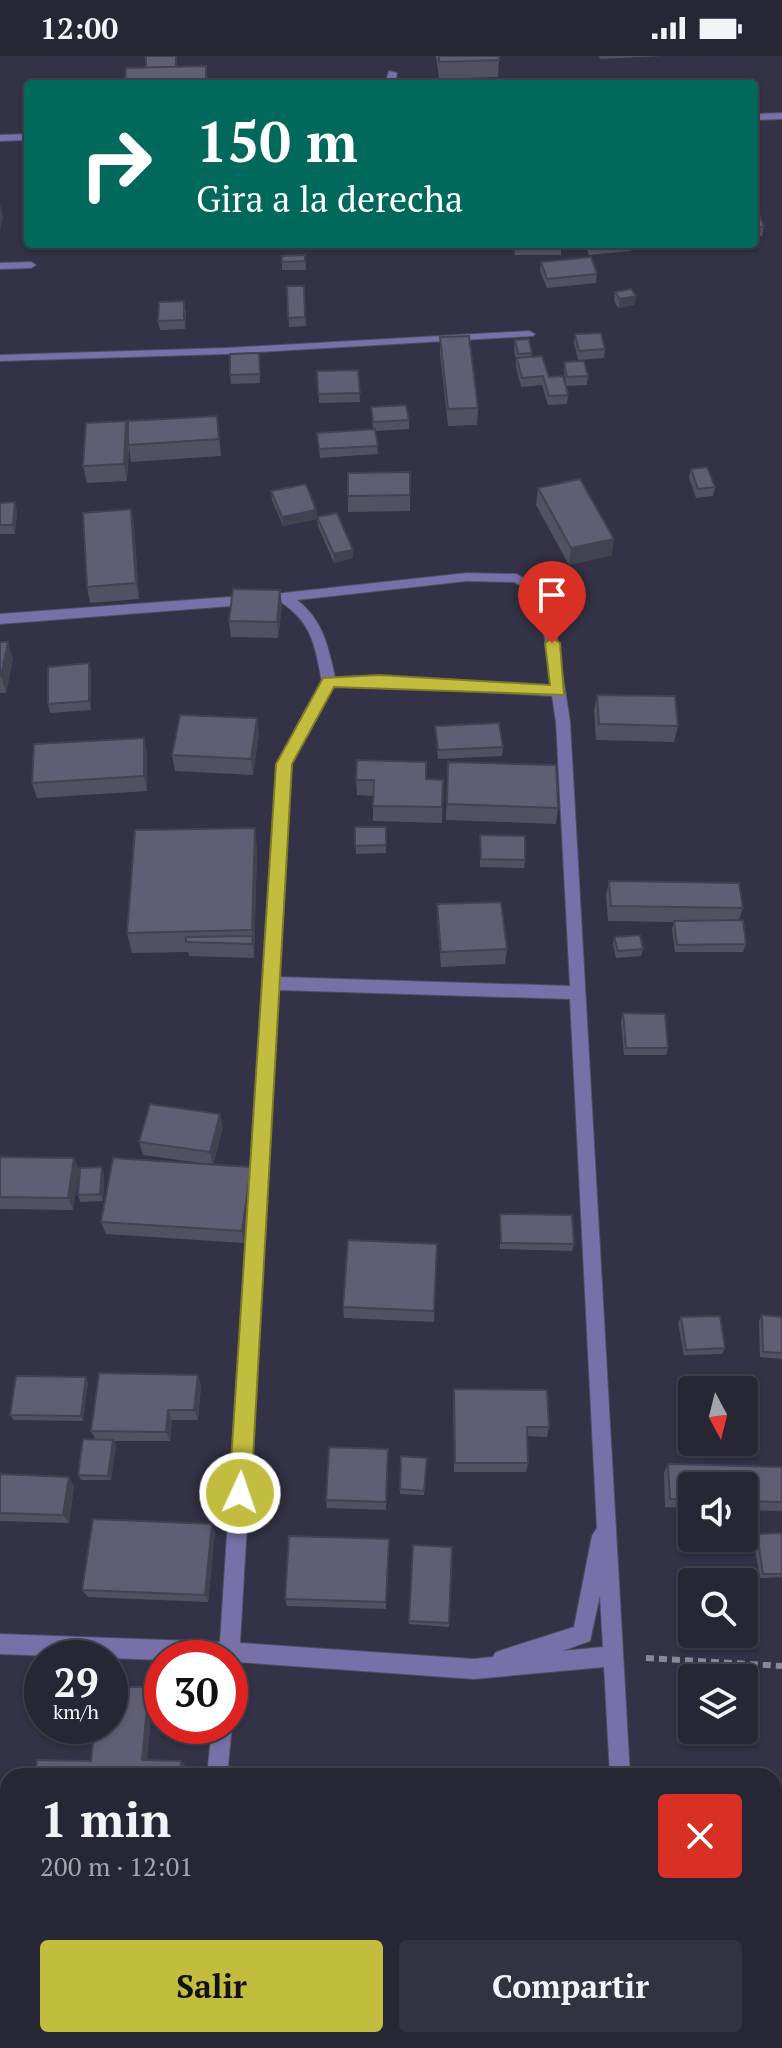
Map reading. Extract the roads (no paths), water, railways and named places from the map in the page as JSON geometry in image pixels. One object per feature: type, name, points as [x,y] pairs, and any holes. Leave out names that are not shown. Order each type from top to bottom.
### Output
[{"type":"street","points":[[758,117],[782,116]]},
{"type":"street","points":[[0,138],[24,137]]},
{"type":"street","points":[[0,266],[31,265]]},
{"type":"street","points":[[0,358],[226,351],[529,334]]},
{"type":"street","points":[[0,619],[283,597],[467,577],[516,578],[545,594],[559,691],[620,1768]]},
{"type":"street","points":[[231,1640],[284,764],[329,682],[320,638],[307,611],[283,597]]},
{"type":"street","points":[[329,682],[394,681],[559,691]]},
{"type":"street","points":[[271,983],[576,993]]},
{"type":"street","points":[[474,1669],[583,1634],[607,1506]]},
{"type":"street","points":[[0,1644],[144,1651]]},
{"type":"street","points":[[248,1656],[474,1669],[613,1656]]},
{"type":"street","points":[[218,1768],[220,1744]]}]
